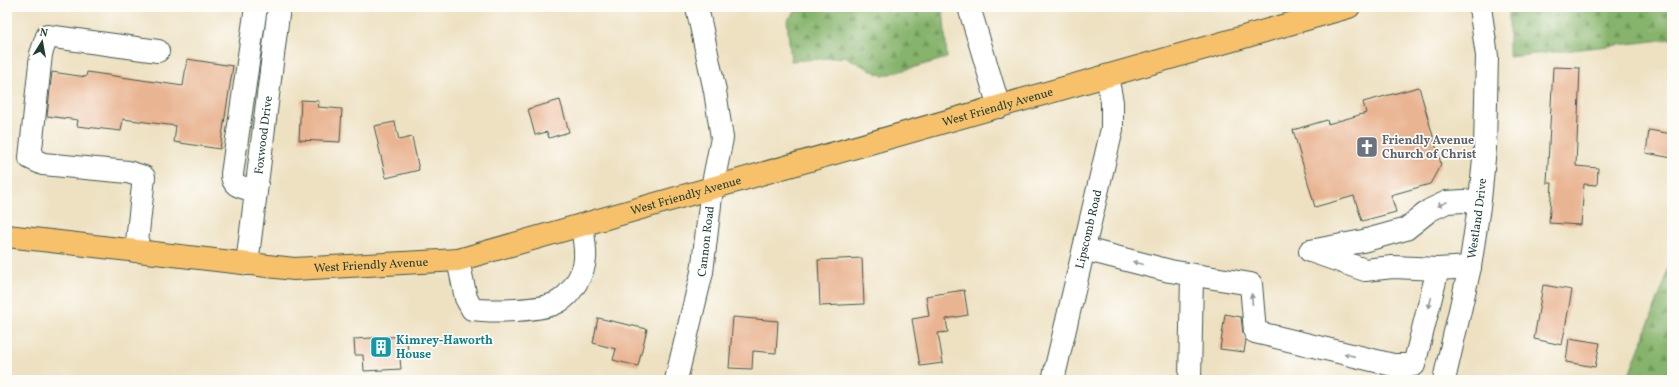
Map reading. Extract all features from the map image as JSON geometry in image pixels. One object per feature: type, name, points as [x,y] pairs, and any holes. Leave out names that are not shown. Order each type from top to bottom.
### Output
[{"type":"main road","name":"West Friendly Avenue","points":[[7,236],[294,269],[458,260],[1349,7]]},
{"type":"street","points":[[256,7],[232,174],[232,180],[236,185],[256,190]]},
{"type":"street","name":"Foxwood Drive","points":[[247,264],[279,7]]},
{"type":"street","name":"Cannon Road","points":[[676,380],[702,272],[712,188],[722,138],[715,91],[697,7]]},
{"type":"street","points":[[969,7],[999,107]]},
{"type":"street","name":"Westland Drive","points":[[1446,380],[1470,267],[1480,200],[1485,148],[1487,56],[1480,7]]},
{"type":"street","points":[[136,251],[144,177],[128,172],[42,164],[30,158],[41,54],[47,36],[158,51]]},
{"type":"street","name":"Lipscomb Road","points":[[1053,380],[1112,129],[1112,102],[1107,76]]},
{"type":"street","points":[[1470,267],[1438,269],[1393,267],[1365,270],[1310,251],[1363,241],[1406,229],[1430,210],[1446,202],[1480,200]]},
{"type":"street","points":[[458,260],[466,298],[472,309],[490,311],[547,305],[558,302],[569,293],[579,277],[585,259],[582,225]]},
{"type":"street","points":[[1084,249],[1170,271],[1251,284],[1255,332],[1393,365],[1414,365],[1438,269]]},
{"type":"street","points":[[1190,380],[1192,275]]},
{"type":"green space","points":[[800,7],[943,7],[947,58],[883,76],[845,57],[791,61],[787,20]]},
{"type":"green space","points":[[1509,7],[1672,7],[1672,39],[1509,57]]},
{"type":"green space","points":[[1672,245],[1672,380],[1627,380],[1665,281]]},
{"type":"building","points":[[187,59],[233,66],[220,149],[174,142],[176,126],[123,119],[121,131],[77,126],[78,120],[47,116],[52,72],[86,77],[87,72],[183,86]]},
{"type":"building","points":[[1553,67],[1580,68],[1576,166],[1598,168],[1597,185],[1584,184],[1581,225],[1549,223],[1552,183],[1547,183]]},
{"type":"building","name":"Friendly Avenue Church of Christ","points":[[1419,87],[1441,164],[1430,184],[1391,195],[1396,212],[1362,221],[1354,196],[1315,207],[1293,130],[1327,120],[1328,124],[1366,113],[1363,102]]},
{"type":"building","points":[[301,100],[319,101],[318,107],[342,109],[340,142],[299,140]]},
{"type":"building","points":[[560,100],[569,132],[549,138],[547,132],[535,135],[528,109]]},
{"type":"building","points":[[395,122],[399,140],[412,137],[419,170],[386,178],[374,126]]},
{"type":"building","points":[[1649,130],[1672,134],[1672,158],[1646,153]]},
{"type":"building","points":[[862,258],[864,304],[820,306],[818,260]]},
{"type":"building","points":[[1543,285],[1572,290],[1562,345],[1534,339]]},
{"type":"building","points":[[964,290],[968,315],[946,319],[948,332],[938,333],[943,363],[920,366],[912,319],[929,316],[926,296]]},
{"type":"building","points":[[1225,314],[1241,317],[1243,333],[1246,340],[1244,352],[1220,349]]},
{"type":"building","points":[[733,317],[778,321],[776,353],[753,351],[752,369],[729,368]]},
{"type":"building","points":[[598,318],[647,329],[638,366],[613,360],[616,349],[593,343]]},
{"type":"building","name":"Kimrey-Haworth House","points":[[407,336],[408,358],[400,358],[401,369],[364,371],[363,355],[355,355],[354,339]]},
{"type":"building","points":[[1569,338],[1600,343],[1595,367],[1566,362]]},
{"type":"place","name":"Friendly Avenue Church of Christ","points":[[1367,147]]},
{"type":"place","name":"Kimrey-Haworth House","points":[[381,347]]}]
